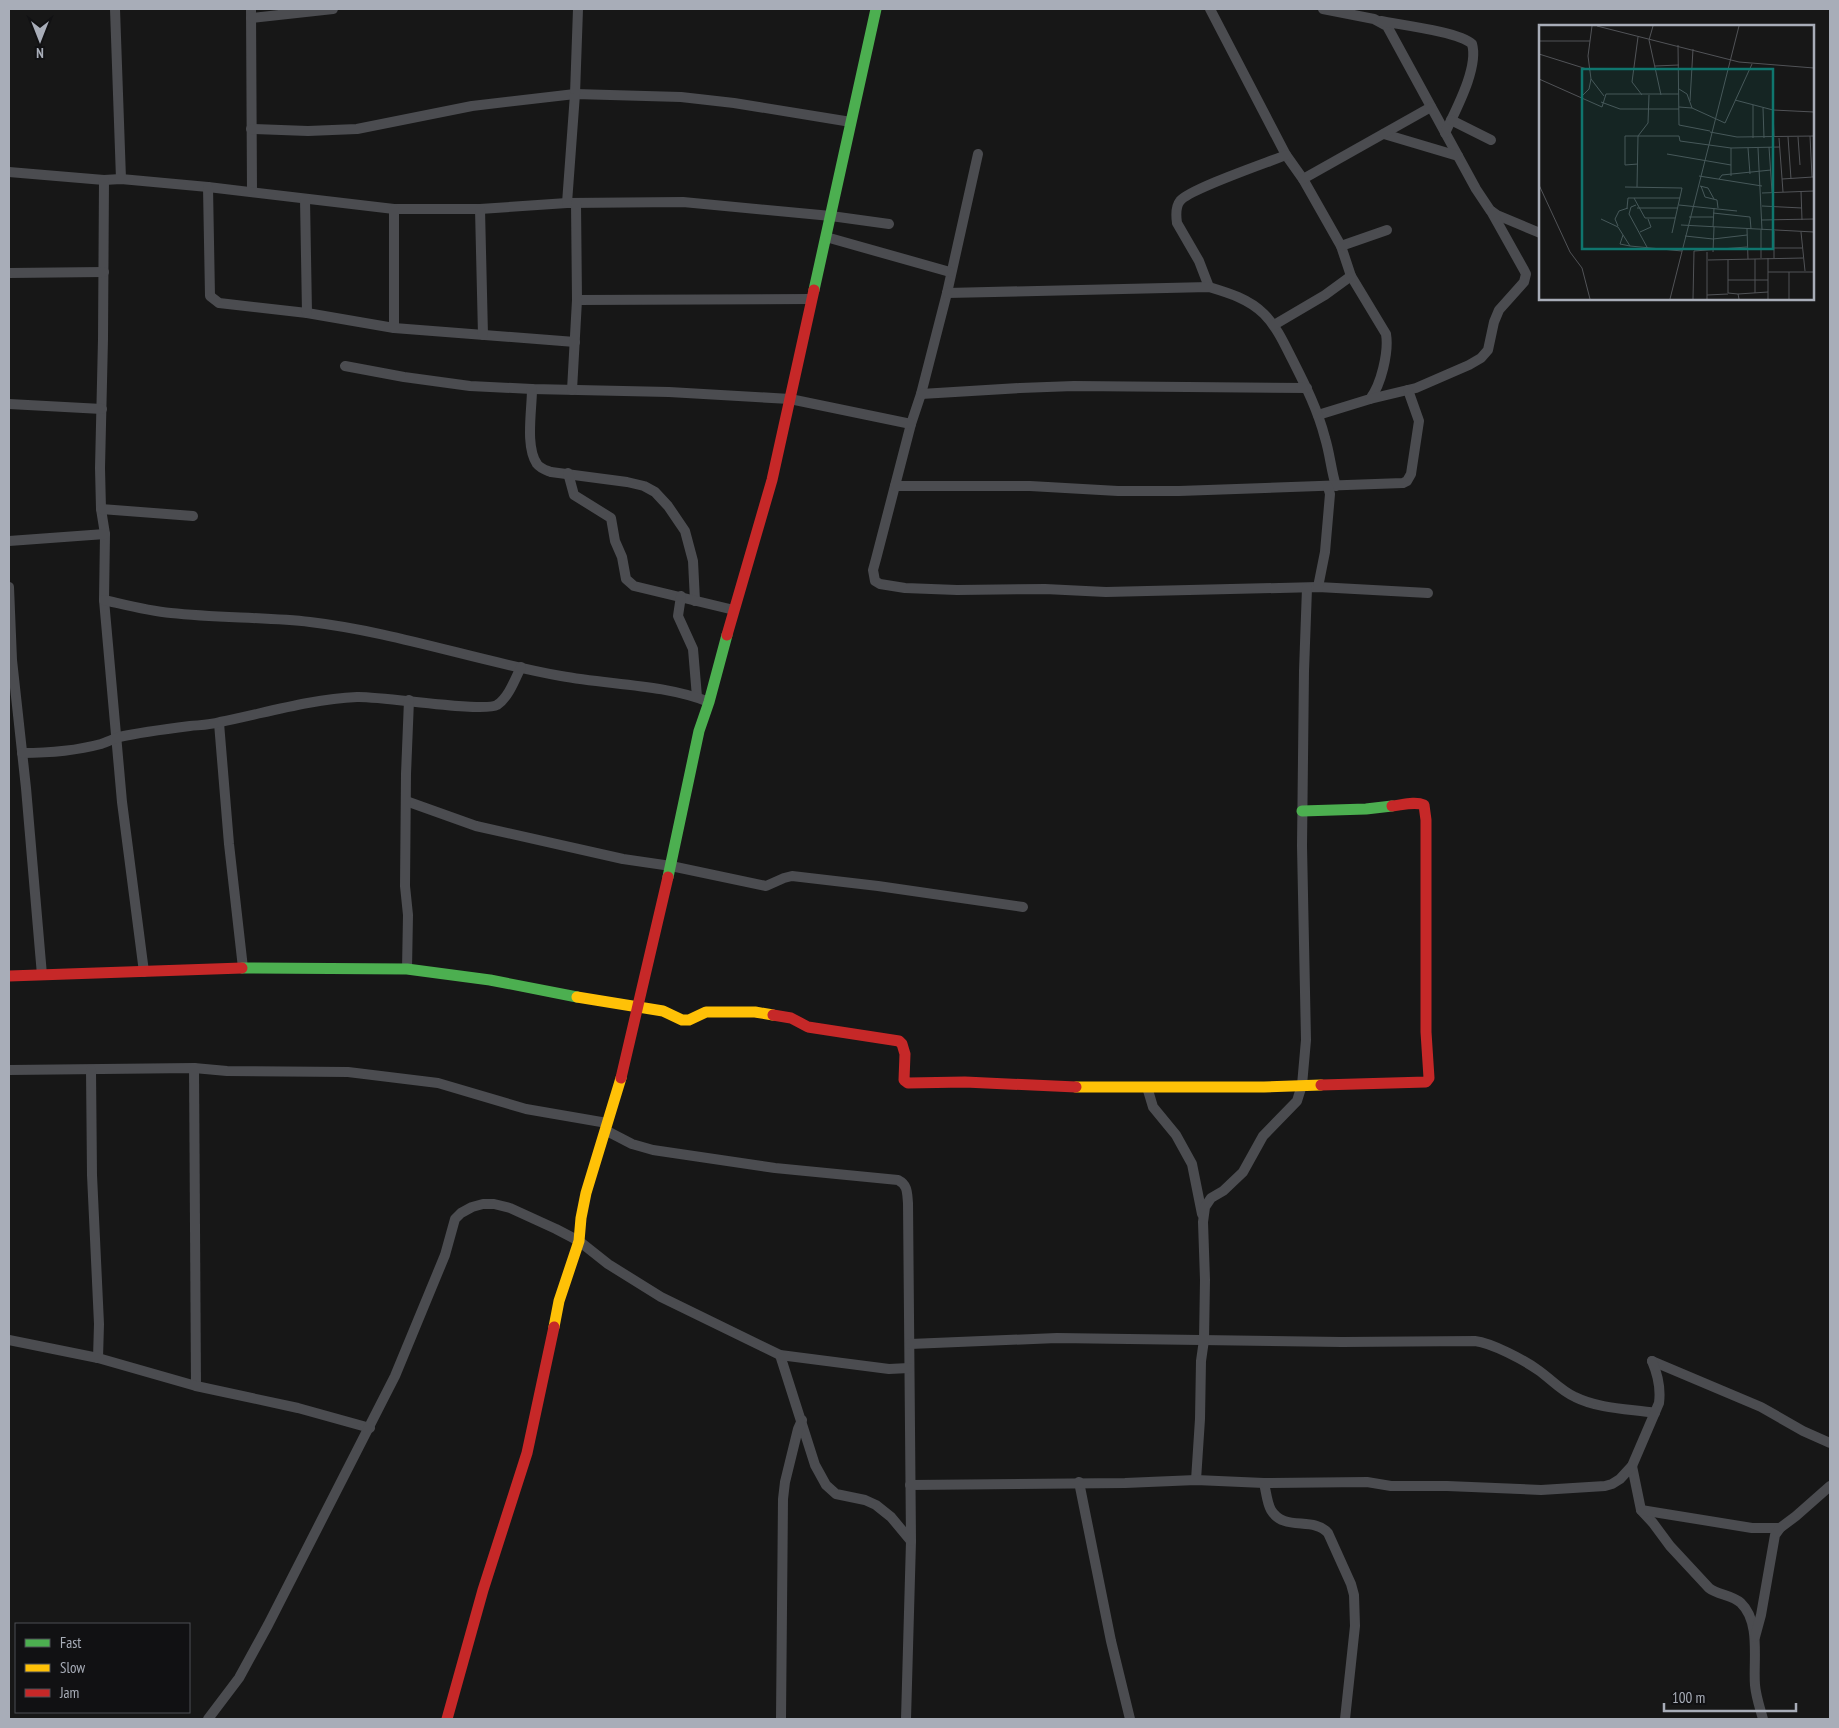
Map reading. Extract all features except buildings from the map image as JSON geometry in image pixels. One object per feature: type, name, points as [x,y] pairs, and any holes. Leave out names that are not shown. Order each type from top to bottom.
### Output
[{"type":"street","points":[[115,9],[121,179]]},
{"type":"street","points":[[252,192],[251,14],[333,9]]},
{"type":"street","points":[[572,390],[578,300],[572,203],[578,9]]},
{"type":"street","points":[[447,1719],[483,1590],[527,1453],[559,1301],[571,1260],[579,1241],[586,1193],[626,1062],[660,906],[671,866],[699,731],[709,702],[783,438],[876,9]]},
{"type":"street","points":[[1210,9],[1286,155],[1303,179],[1341,246],[1351,276],[1385,330],[1387,338],[1385,360],[1376,389],[1370,399]]},
{"type":"street","points":[[1323,9],[1433,30],[1466,39],[1472,44],[1472,66],[1463,94],[1446,133]]},
{"type":"street","points":[[1318,414],[1408,390],[1462,369],[1484,355],[1490,344],[1496,315],[1524,282],[1526,274],[1431,108],[1390,30],[1381,21]]},
{"type":"street","points":[[251,130],[308,131],[357,129],[472,106],[575,94],[699,99],[851,122]]},
{"type":"street","points":[[1303,179],[1431,108]]},
{"type":"street","points":[[1451,120],[1491,140]]},
{"type":"street","points":[[1384,134],[1458,156]]},
{"type":"street","points":[[978,154],[950,272],[947,294],[873,570],[875,581],[880,584],[905,588],[957,590],[1045,589],[1106,592],[1312,588],[1428,592]]},
{"type":"street","points":[[1209,287],[1199,261],[1177,223],[1176,217],[1179,203],[1183,198],[1203,188],[1286,155]]},
{"type":"street","points":[[9,172],[208,187],[394,209],[480,209],[572,203],[684,202],[831,216],[889,224]]},
{"type":"street","points":[[104,180],[101,509],[105,534],[104,600],[130,870],[144,972]]},
{"type":"street","points":[[208,187],[210,296],[219,303],[307,313],[394,328],[575,342]]},
{"type":"street","points":[[305,199],[307,313]]},
{"type":"street","points":[[394,209],[394,328]]},
{"type":"street","points":[[480,209],[483,335]]},
{"type":"street","points":[[1490,210],[1504,219],[1539,233]]},
{"type":"street","points":[[1341,246],[1388,230]]},
{"type":"street","points":[[826,237],[950,272]]},
{"type":"street","points":[[9,273],[104,272]]},
{"type":"street","points":[[1274,325],[1325,295],[1351,276]]},
{"type":"street","points":[[947,294],[1209,287],[1236,296],[1264,314],[1274,325],[1307,388],[1326,440],[1332,487],[1322,570],[1312,588],[1302,811],[1306,1040],[1302,1085],[1297,1101],[1263,1136],[1243,1172],[1223,1191],[1207,1202],[1205,1207],[1203,1218],[1204,1340],[1201,1361],[1196,1480]]},
{"type":"street","points":[[578,300],[812,300]]},
{"type":"street","points":[[346,366],[434,382],[470,386],[532,390],[669,392],[790,399],[911,424]]},
{"type":"street","points":[[921,394],[1074,386],[1307,388]]},
{"type":"street","points":[[532,390],[530,443],[532,453],[538,465],[543,469],[627,482],[644,486],[655,492],[668,506],[685,531],[693,562],[695,601]]},
{"type":"street","points":[[895,486],[1030,486],[1171,491],[1332,487],[1403,483],[1410,478],[1419,421],[1408,390]]},
{"type":"street","points":[[9,404],[102,409]]},
{"type":"street","points":[[568,473],[574,495],[611,518],[615,541],[622,557],[626,579],[629,584],[734,610]]},
{"type":"street","points":[[101,509],[193,516]]},
{"type":"street","points":[[9,541],[105,534]]},
{"type":"street","points":[[9,587],[12,660],[42,975]]},
{"type":"street","points":[[681,596],[678,616],[693,649],[697,698]]},
{"type":"street","points":[[104,600],[135,608],[170,613],[311,622],[420,643],[562,676],[608,682],[697,698],[709,702]]},
{"type":"street","points":[[22,753],[46,753],[78,749],[117,738],[219,723],[323,700],[358,697],[492,707],[498,704],[508,693],[521,667]]},
{"type":"street","points":[[407,969],[408,915],[405,886],[410,700]]},
{"type":"street","points":[[219,723],[229,844],[243,968]]},
{"type":"street","points":[[406,801],[476,826],[623,859],[671,866],[766,886],[792,876],[878,886],[1023,908]]},
{"type":"street","points":[[9,976],[243,968],[407,969],[490,980],[663,1011],[682,1020],[689,1020],[706,1012],[755,1012],[790,1018],[808,1027],[899,1040],[905,1049],[904,1080],[908,1083],[965,1082],[1059,1087],[1213,1086],[1264,1088],[1302,1085],[1423,1083],[1428,1078],[1426,1032],[1426,820],[1424,805],[1414,802],[1366,809],[1302,811]]},
{"type":"street","points":[[194,1068],[196,1386]]},
{"type":"street","points":[[9,1070],[194,1068],[227,1071],[348,1072],[402,1078],[446,1085],[526,1109],[606,1126],[632,1144],[653,1150],[775,1168],[898,1180],[903,1183],[906,1186],[908,1203],[910,1344],[911,1541],[906,1719]]},
{"type":"street","points":[[92,1070],[92,1175],[99,1324],[98,1358]]},
{"type":"street","points":[[1147,1087],[1153,1107],[1176,1135],[1192,1164],[1203,1218]]},
{"type":"street","points":[[208,1719],[232,1690],[246,1666],[328,1505],[370,1428],[395,1376],[445,1254],[455,1219],[461,1213],[482,1204],[494,1204],[510,1208],[579,1241],[608,1264],[661,1297],[780,1355],[889,1369],[909,1368]]},
{"type":"street","points":[[910,1344],[1058,1338],[1484,1342],[1529,1364],[1576,1398],[1598,1404],[1655,1413]]},
{"type":"street","points":[[9,1340],[98,1358],[196,1386],[298,1408],[370,1428]]},
{"type":"street","points":[[780,1355],[815,1464],[826,1485],[836,1494],[876,1504],[891,1517],[911,1541]]},
{"type":"street","points":[[910,1485],[1125,1483],[1196,1480],[1264,1483],[1367,1482],[1391,1486],[1541,1490],[1608,1486],[1620,1479],[1632,1466],[1659,1403],[1661,1394],[1659,1380],[1652,1361],[1761,1407],[1803,1431],[1830,1443]]},
{"type":"street","points":[[782,1719],[784,1490],[798,1429],[802,1420]]},
{"type":"street","points":[[1632,1466],[1641,1510],[1654,1523],[1670,1546],[1709,1588],[1741,1604],[1751,1621],[1754,1638],[1755,1687],[1763,1719]]},
{"type":"street","points":[[1079,1482],[1118,1676],[1130,1719]]},
{"type":"street","points":[[1264,1483],[1271,1510],[1284,1522],[1310,1524],[1325,1528],[1351,1584],[1354,1595],[1355,1626],[1345,1719]]},
{"type":"street","points":[[1754,1638],[1761,1616],[1775,1535],[1780,1528],[1830,1486]]},
{"type":"street","points":[[1641,1510],[1752,1528],[1780,1528]]},
{"type":"traffic: fast","points":[[814,290],[876,9]]},
{"type":"traffic: fast","points":[[668,877],[699,731],[727,635]]},
{"type":"traffic: fast","points":[[1302,811],[1366,809],[1392,806]]},
{"type":"traffic: fast","points":[[242,968],[407,969],[490,980],[577,997]]},
{"type":"traffic: slow","points":[[577,997],[663,1011],[682,1020],[689,1020],[706,1012],[755,1012],[773,1015]]},
{"type":"traffic: slow","points":[[554,1327],[559,1301],[579,1241],[586,1193],[621,1078]]},
{"type":"traffic: slow","points":[[1076,1087],[1264,1087],[1321,1085]]},
{"type":"traffic: jam","points":[[727,635],[772,480],[814,290]]},
{"type":"traffic: jam","points":[[1321,1085],[1426,1082],[1429,1078],[1426,1032],[1426,820],[1424,805],[1413,803],[1392,806]]},
{"type":"traffic: jam","points":[[621,1078],[668,877]]},
{"type":"traffic: jam","points":[[9,976],[242,968]]},
{"type":"traffic: jam","points":[[773,1015],[791,1018],[808,1027],[899,1041],[905,1054],[904,1080],[908,1083],[965,1082],[1076,1087]]},
{"type":"traffic: jam","points":[[447,1719],[483,1590],[527,1453],[554,1327]]}]
